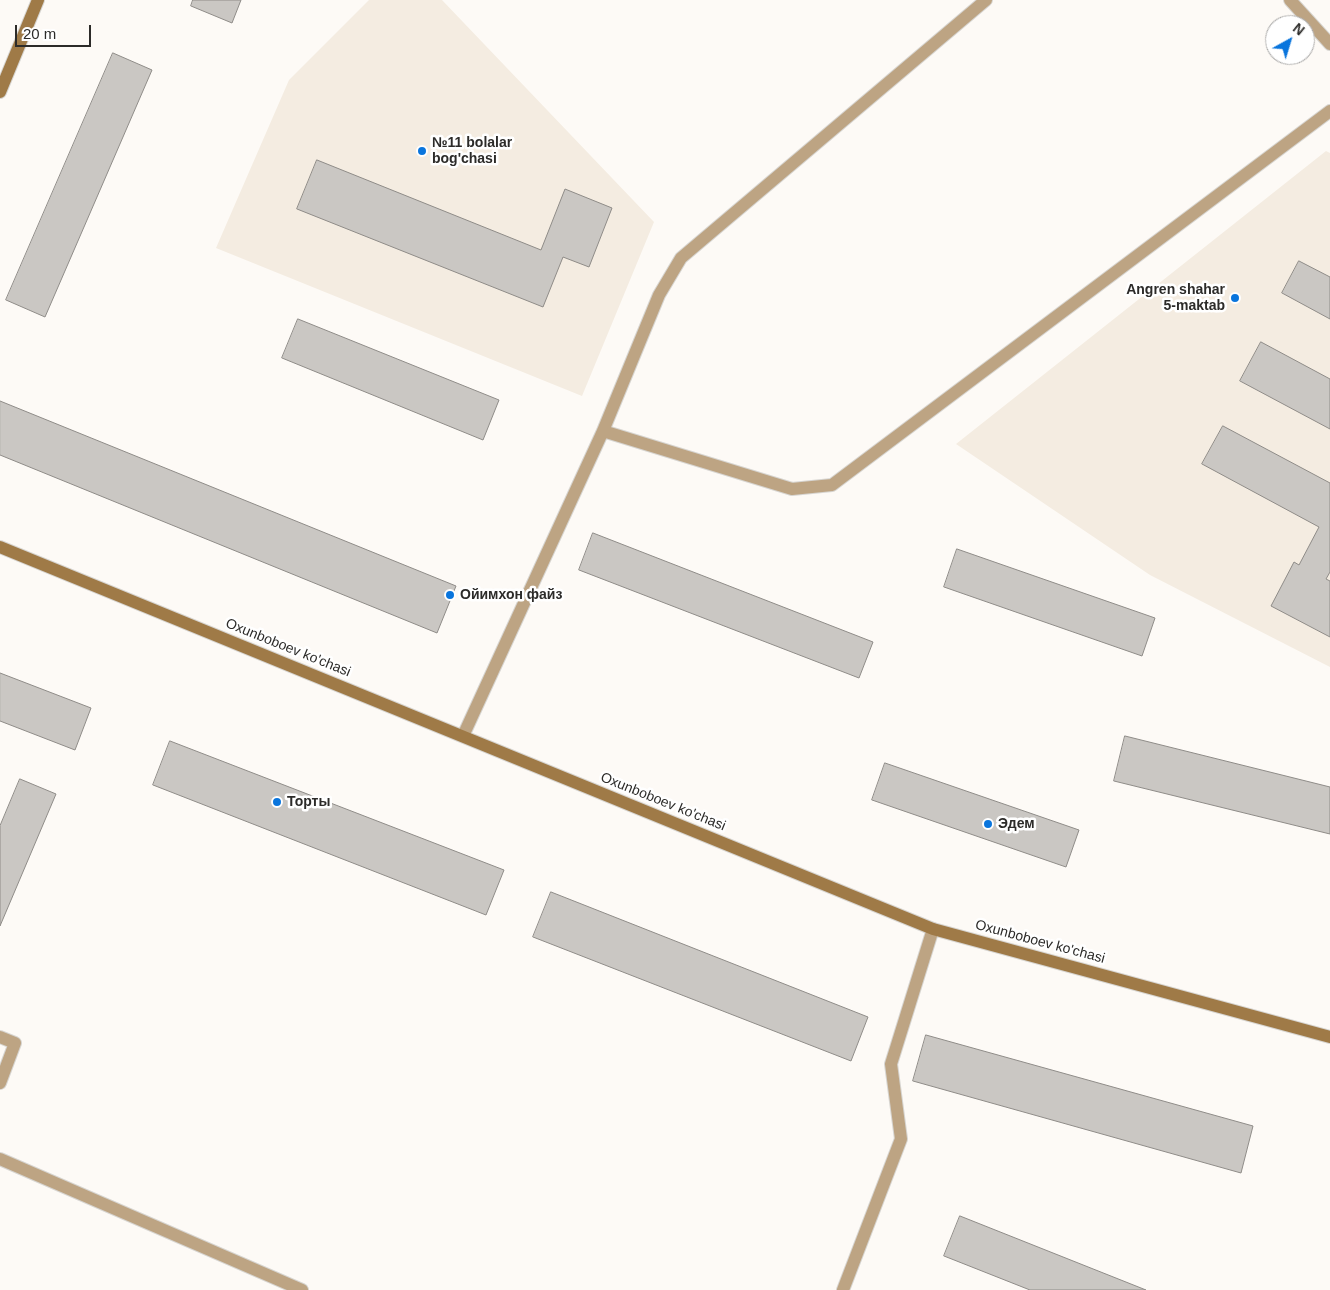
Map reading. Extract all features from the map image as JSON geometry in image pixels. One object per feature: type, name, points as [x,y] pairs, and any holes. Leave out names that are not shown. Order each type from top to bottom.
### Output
[{"type":"main road","points":[[0,92],[38,0]]},
{"type":"main road","name":"Oxunboboev ko'chasi","points":[[0,547],[933,929],[1330,1037]]},
{"type":"street","points":[[463,736],[603,431],[659,294],[681,258],[986,0]]},
{"type":"street","points":[[1290,0],[1330,44]]},
{"type":"street","points":[[603,431],[792,489],[832,485],[1330,111]]},
{"type":"street","points":[[843,1290],[901,1139],[891,1064],[933,929]]},
{"type":"street","points":[[0,1037],[15,1043],[0,1083]]},
{"type":"street","points":[[0,1159],[302,1290]]},
{"type":"shaded area","name":"№11 bolalar bog'chasi","points":[[369,0],[442,0],[654,222],[582,396],[216,248],[289,80]]},
{"type":"shaded area","name":"Angren shahar 5-maktab","points":[[1326,151],[1330,153],[1330,667],[1150,575],[956,444]]},
{"type":"building","points":[[193,0],[241,0],[232,23],[191,6]]},
{"type":"building","points":[[113,53],[152,70],[45,317],[6,300]]},
{"type":"building","points":[[317,160],[541,250],[565,189],[612,208],[589,267],[563,257],[543,307],[297,209]]},
{"type":"building","points":[[1299,261],[1330,277],[1330,319],[1282,293]]},
{"type":"building","points":[[298,319],[499,400],[483,440],[282,358]]},
{"type":"building","points":[[1261,342],[1330,379],[1330,429],[1240,381]]},
{"type":"building","points":[[0,401],[456,586],[437,633],[0,455]]},
{"type":"building","points":[[1223,426],[1330,483],[1330,572],[1326,579],[1330,581],[1330,637],[1271,606],[1294,562],[1299,565],[1319,527],[1202,464]]},
{"type":"building","points":[[593,533],[873,642],[859,678],[579,570]]},
{"type":"building","points":[[957,549],[1155,618],[1142,656],[944,587]]},
{"type":"building","points":[[0,673],[91,708],[75,750],[0,721]]},
{"type":"building","points":[[1125,736],[1330,787],[1330,834],[1114,781]]},
{"type":"building","points":[[170,741],[504,870],[486,915],[153,785]]},
{"type":"building","points":[[885,763],[1079,830],[1066,867],[872,800]]},
{"type":"building","points":[[20,779],[56,794],[0,926],[0,826]]},
{"type":"building","points":[[551,892],[868,1017],[851,1061],[533,937]]},
{"type":"building","points":[[926,1035],[1253,1126],[1241,1173],[913,1081]]},
{"type":"building","points":[[960,1216],[1146,1290],[1030,1290],[944,1256]]},
{"type":"place","name":"№11 bolalar bog'chasi","points":[[422,151]]},
{"type":"place","name":"Angren shahar 5-maktab","points":[[1235,298]]},
{"type":"place","name":"Ойимхон файз","points":[[450,595]]},
{"type":"place","name":"Торты","points":[[277,802]]},
{"type":"place","name":"Эдем","points":[[988,824]]}]
